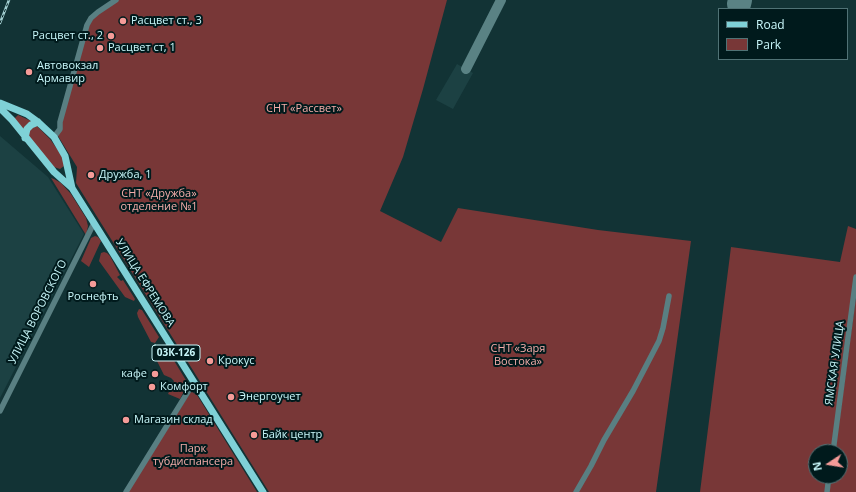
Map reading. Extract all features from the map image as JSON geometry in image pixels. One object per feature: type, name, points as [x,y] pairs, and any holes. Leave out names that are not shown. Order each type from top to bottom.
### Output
[{"type":"main road","name":"УЛИЦА ЕФРЕМОВА","points":[[0,103],[27,114],[54,137],[65,156],[72,188]]},
{"type":"main road","name":"УЛИЦА ЕФРЕМОВА","points":[[0,108],[12,120],[54,172],[72,188],[263,492]]},
{"type":"main road","points":[[26,138],[27,129],[31,125],[38,122]]},
{"type":"main road","points":[[54,172],[60,171],[67,163]]},
{"type":"street","points":[[54,137],[60,129],[60,122],[91,18],[116,0]]},
{"type":"street","name":"УЛИЦА ВОРОВСКОГО","points":[[0,411],[94,223]]},
{"type":"street","name":"ЯМСКАЯ УЛИЦА","points":[[834,444],[856,278]]},
{"type":"street","points":[[576,492],[659,341],[669,296]]},
{"type":"street","points":[[126,492],[194,382]]},
{"type":"shaded area","points":[[457,64],[473,73],[453,109],[436,100]]},
{"type":"shaded area","points":[[0,136],[48,177],[84,234],[0,398]]},
{"type":"green space","points":[[116,0],[447,0],[403,157],[380,211],[441,242],[458,208],[598,230],[691,241],[656,492],[269,492],[76,183],[77,167],[58,136],[60,122],[91,18]]},
{"type":"green space","points":[[18,115],[31,121],[31,123],[23,131],[14,119]]},
{"type":"green space","points":[[37,126],[50,139],[62,156],[64,166],[60,169],[54,167],[28,136],[29,129]]},
{"type":"green space","points":[[51,178],[61,183],[71,194],[86,218],[88,226],[86,235]]},
{"type":"green space","points":[[848,226],[856,229],[856,277],[834,444],[808,444],[808,484],[828,484],[827,492],[700,492],[731,247],[840,262]]},
{"type":"green space","points":[[95,236],[101,241],[89,267],[81,261],[91,238]]},
{"type":"green space","points":[[104,252],[110,256],[120,275],[117,277],[121,281],[123,280],[135,299],[134,301],[125,297],[99,261],[101,253]]},
{"type":"green space","points":[[856,296],[856,492],[829,492],[830,484],[848,484],[848,444],[836,444]]},
{"type":"green space","points":[[139,309],[142,310],[159,337],[155,343],[151,342],[138,317],[137,313]]},
{"type":"green space","points":[[167,353],[170,354],[187,382],[180,399],[168,394],[174,381],[164,375],[157,361]]},
{"type":"green space","name":"Парк тубдиспансера","points":[[192,392],[197,395],[257,492],[128,492]]},
{"type":"taxiway","points":[[466,69],[501,0]]},
{"type":"runway","points":[[739,4],[740,0]]},
{"type":"railway","points":[[0,23],[9,0]]},
{"type":"place","name":"Расцвет ст., 3","points":[[123,21]]},
{"type":"place","name":"Расцвет ст., 2","points":[[111,36]]},
{"type":"place","name":"Расцвет ст, 1","points":[[100,48]]},
{"type":"place","name":"Автовокзал Армавир","points":[[29,72]]},
{"type":"place","name":"Дружба, 1","points":[[91,175]]},
{"type":"place","name":"Роснефть","points":[[93,284]]},
{"type":"place","name":"Крокус","points":[[210,361]]},
{"type":"place","name":"кафе","points":[[155,374]]},
{"type":"place","name":"Комфорт","points":[[152,387]]},
{"type":"place","name":"Энергоучет","points":[[231,397]]},
{"type":"place","name":"Магазин склад","points":[[126,420]]},
{"type":"place","name":"Байк центр","points":[[254,435]]},
{"type":"park label","name":"СНТ «Рассвет»","points":[[304,109]]},
{"type":"park label","name":"СНТ «Дружба» отделение №1","points":[[159,200]]},
{"type":"park label","name":"СНТ «Заря Востока»","points":[[518,355]]}]
